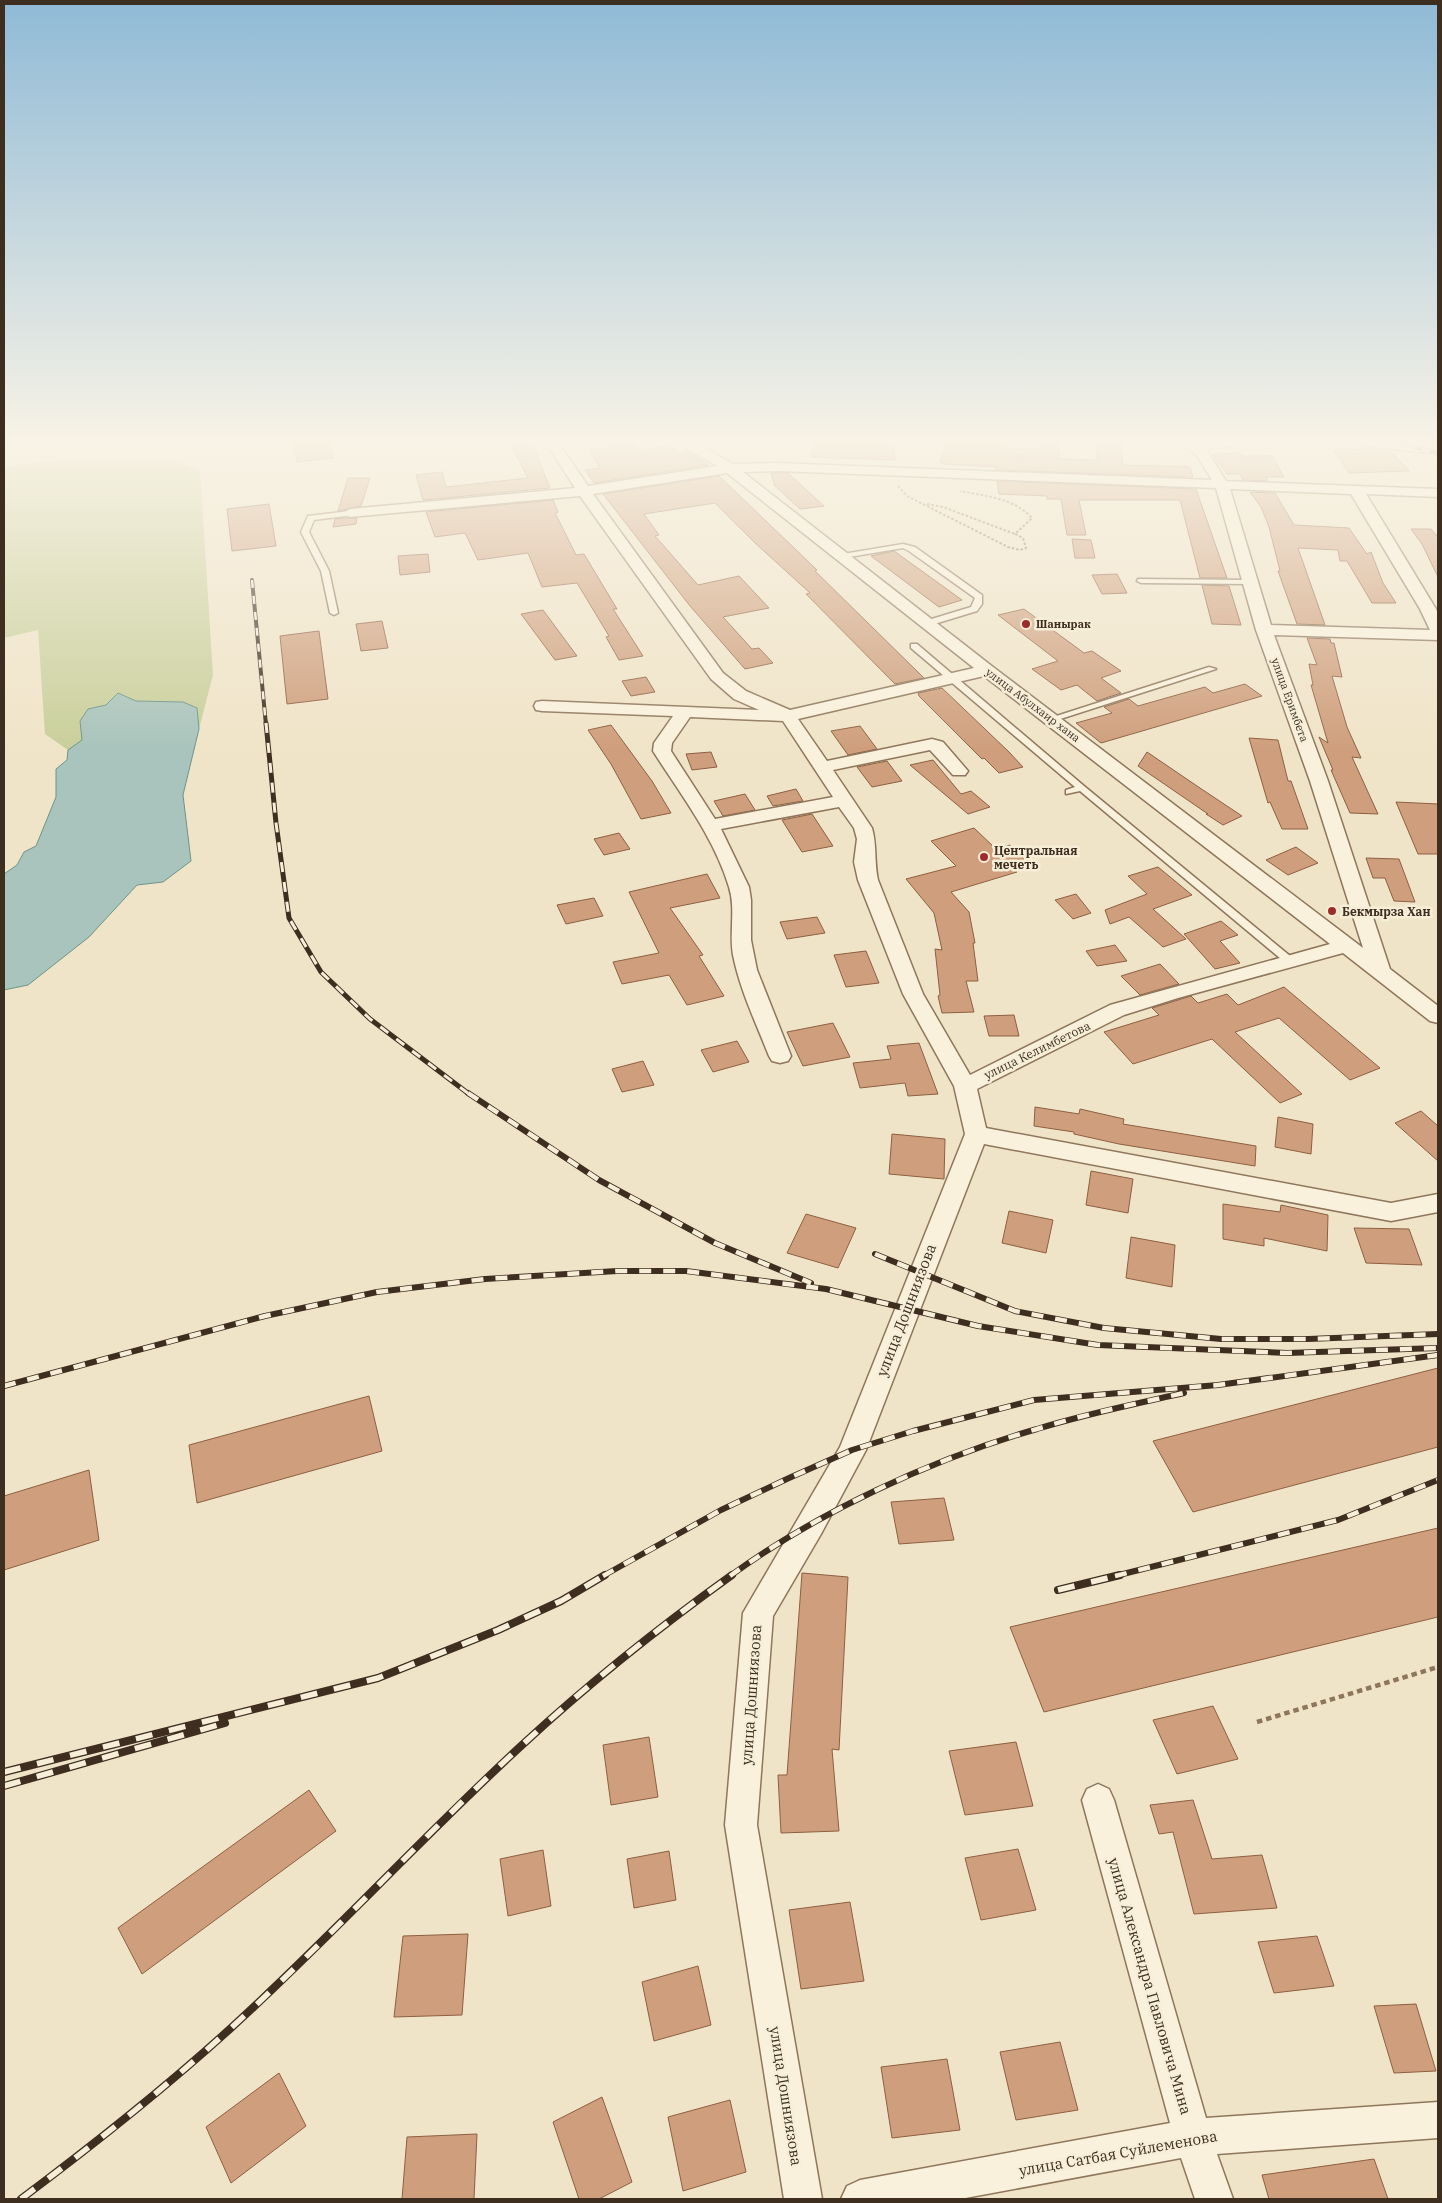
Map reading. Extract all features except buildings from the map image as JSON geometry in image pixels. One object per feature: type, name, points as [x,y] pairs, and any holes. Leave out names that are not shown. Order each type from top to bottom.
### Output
[{"type":"street","points":[[622,544],[717,676],[740,694],[788,716],[863,828],[866,840],[864,862],[868,880],[913,994],[965,1086],[976,1134],[1391,1212],[1438,1203]]},
{"type":"street","name":"улица Абулхаир хана","points":[[827,544],[987,670],[1438,1016]]},
{"type":"street","name":"улица Еримбета","points":[[1239,544],[1264,630],[1319,781],[1381,973]]},
{"type":"street","points":[[1389,544],[1428,609],[1438,631]]},
{"type":"street","points":[[1264,630],[1438,635]]},
{"type":"street","points":[[542,706],[788,716],[954,680],[987,670]]},
{"type":"street","points":[[685,712],[663,742],[662,751],[709,826],[739,887],[743,902],[741,940],[754,994],[780,1056]]},
{"type":"street","points":[[822,766],[932,744],[937,746],[959,770]]},
{"type":"street","points":[[709,826],[845,800]]},
{"type":"street","name":"улица Келимбетова","points":[[965,1086],[1037,1052],[1117,1010],[1171,993],[1345,946]]},
{"type":"street","name":"улица Дошниязова","points":[[803,2199],[741,1825],[758,1613],[811,1525],[852,1450],[906,1308],[976,1134]]},
{"type":"street","name":"улица Александра Павловича Мина","points":[[1098,1800],[1193,2137],[1214,2199]]},
{"type":"street","name":"улица Сатбая Суйлеменова","points":[[860,2199],[1193,2137],[1438,2120]]},
{"type":"lane","points":[[311,544],[325,571],[334,613]]},
{"type":"lane","points":[[843,556],[903,546],[912,549],[979,597],[978,604],[974,610],[928,622]]},
{"type":"lane","points":[[1141,581],[1250,582]]},
{"type":"lane","points":[[914,646],[1081,788],[1291,962]]},
{"type":"lane","points":[[1051,719],[1212,669]]},
{"type":"lane","points":[[1069,792],[1081,788]]},
{"type":"path","points":[[1002,544],[1020,550],[1026,548],[1025,544]]},
{"type":"path","points":[[1257,1722],[1438,1667]]},
{"type":"green space","points":[[4,544],[205,544],[213,675],[199,729],[196,708],[183,702],[136,701],[118,693],[106,705],[80,721],[82,740],[68,750],[45,734],[38,630],[4,638]]},
{"type":"water","points":[[118,693],[136,701],[183,702],[197,708],[199,729],[183,795],[191,861],[163,882],[137,885],[89,937],[28,985],[4,990],[4,874],[17,865],[24,852],[36,846],[56,797],[56,769],[67,760],[68,750],[82,740],[80,721],[88,709],[106,705]]},
{"type":"railway","points":[[252,580],[266,725]]},
{"type":"railway","points":[[266,723],[276,823],[289,918],[321,972],[370,1019],[469,1094]]},
{"type":"railway","points":[[468,1093],[599,1180],[715,1243],[811,1283]]},
{"type":"railway","points":[[875,1254],[1015,1311],[1104,1328],[1221,1339],[1308,1339],[1438,1334]]},
{"type":"railway","points":[[4,1386],[265,1316],[377,1292],[485,1279],[617,1271],[686,1271],[826,1289],[978,1326],[1098,1345],[1287,1353],[1438,1348]]},
{"type":"railway","points":[[603,1576],[721,1510],[789,1478],[852,1450],[913,1431],[1034,1400],[1218,1385],[1438,1355]]},
{"type":"railway","points":[[730,1576],[800,1530],[838,1509],[917,1472],[997,1441],[1055,1424],[1184,1393]]},
{"type":"railway","points":[[1115,1576],[1338,1520],[1438,1480]]},
{"type":"railway","points":[[4,1772],[378,1678],[498,1630],[561,1601],[605,1575]]},
{"type":"railway","points":[[21,2199],[128,2116],[231,2028],[305,1958],[484,1781],[572,1701],[650,1636],[732,1575]]},
{"type":"railway","points":[[1058,1590],[1120,1575]]},
{"type":"railway","points":[[4,1786],[225,1723]]},
{"type":"place","name":"Шанырак","points":[[1026,624]]},
{"type":"place","name":"Центральная мечеть","points":[[984,857]]},
{"type":"place","name":"Бекмырза Хан","points":[[1332,911]]}]
